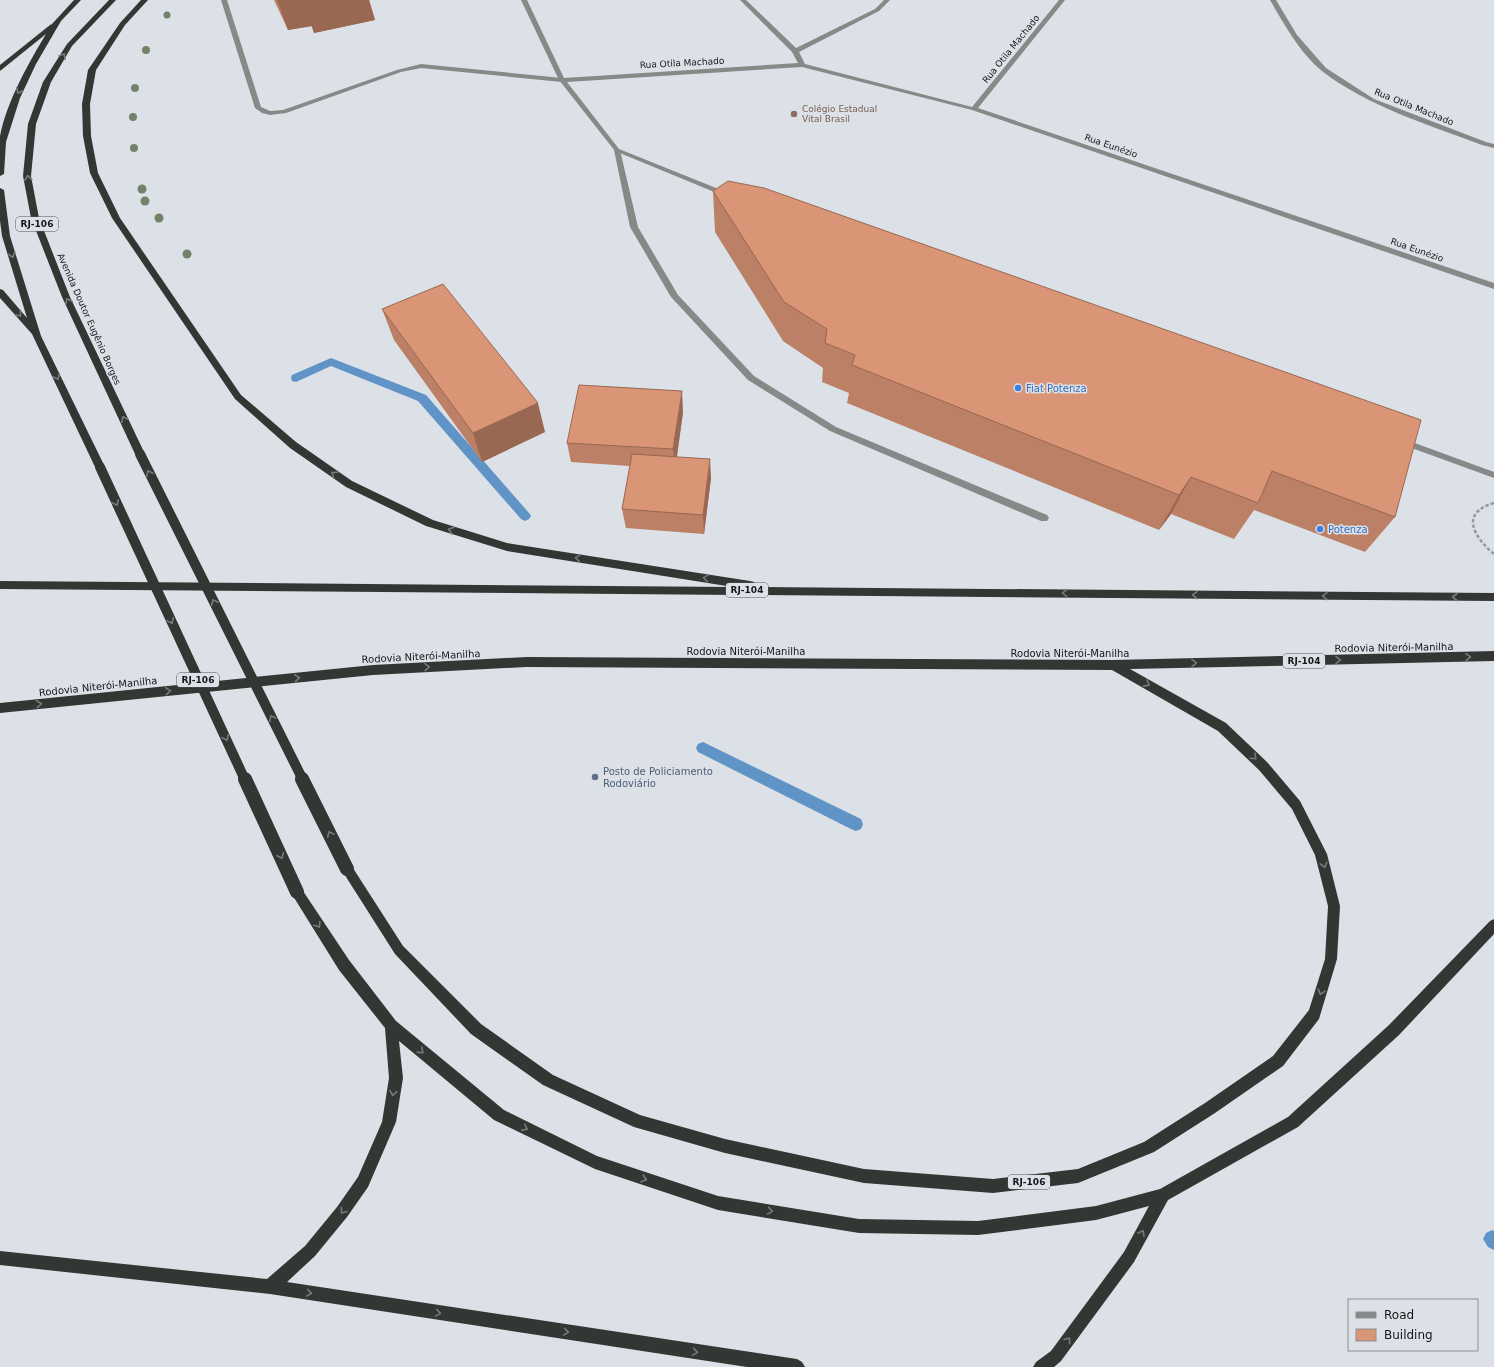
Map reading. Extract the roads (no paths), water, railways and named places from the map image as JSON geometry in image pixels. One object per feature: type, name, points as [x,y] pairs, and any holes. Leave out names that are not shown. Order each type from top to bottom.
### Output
[{"type":"highway","points":[[0,69],[58,20],[78,0]]},
{"type":"highway","name":"Avenida Doutor Eugênio Borges","points":[[113,0],[69,45],[47,82],[32,124],[27,176],[35,218],[66,297],[140,454],[347,869],[399,950],[476,1029],[548,1080],[639,1122],[725,1146],[864,1176],[992,1186],[1078,1176],[1149,1147],[1210,1108],[1278,1061],[1314,1014],[1331,959],[1334,906],[1321,854],[1296,805],[1263,766],[1222,727],[1113,665]]},
{"type":"highway","points":[[145,0],[122,24],[92,70],[86,104],[87,136],[94,173],[116,218],[238,397],[293,445],[349,484],[430,523],[507,547],[786,590]]},
{"type":"highway","points":[[0,174],[2,142],[16,98],[32,64],[58,20]]},
{"type":"highway","name":"RJ-106","points":[[0,190],[6,236],[37,336],[100,467],[297,892],[344,965],[391,1026],[499,1115],[595,1162],[718,1203],[859,1226],[978,1228],[1096,1212],[1163,1195],[1293,1122],[1394,1030],[1494,925]]},
{"type":"highway","points":[[0,292],[37,336]]},
{"type":"highway","name":"RJ-104","points":[[0,585],[786,590],[1494,597]]},
{"type":"highway","name":"Rodovia Niterói-Manilha","points":[[0,708],[373,670],[526,662],[1113,665],[1494,656]]},
{"type":"highway","points":[[270,1287],[310,1250],[342,1212],[363,1182],[389,1122],[396,1078],[391,1026]]},
{"type":"highway","points":[[1041,1367],[1056,1356],[1129,1257],[1163,1195]]},
{"type":"highway","points":[[0,1258],[270,1287],[796,1367]]},
{"type":"street","name":"Rua Otila Machado","points":[[224,0],[258,108],[264,112],[274,114],[284,112],[399,71],[421,66],[562,80],[802,65]]},
{"type":"street","points":[[524,0],[562,80],[617,150],[634,227],[675,297],[751,378],[834,429],[1044,518]]},
{"type":"street","points":[[742,0],[795,51],[802,65]]},
{"type":"street","points":[[795,51],[877,10],[887,0]]},
{"type":"street","name":"Rua Otila Machado","points":[[974,109],[1062,0]]},
{"type":"street","name":"Rua Otila Machado","points":[[1274,0],[1294,36],[1324,69],[1372,100],[1494,146]]},
{"type":"street","name":"Rua Eunézio","points":[[802,65],[974,109],[1494,286]]},
{"type":"street","points":[[617,150],[732,197]]},
{"type":"street","points":[[1389,436],[1494,474]]},
{"type":"waterway","points":[[296,378],[331,362],[422,398],[525,516]]},
{"type":"waterway","points":[[703,748],[856,824]]},
{"type":"place","name":"Colégio Estadual Vital Brasil","points":[[794,114]]},
{"type":"place","name":"Fiat Potenza","points":[[1018,388]]},
{"type":"place","name":"Potenza","points":[[1320,529]]},
{"type":"place","name":"Posto de Policiamento Rodoviário","points":[[595,777]]}]
